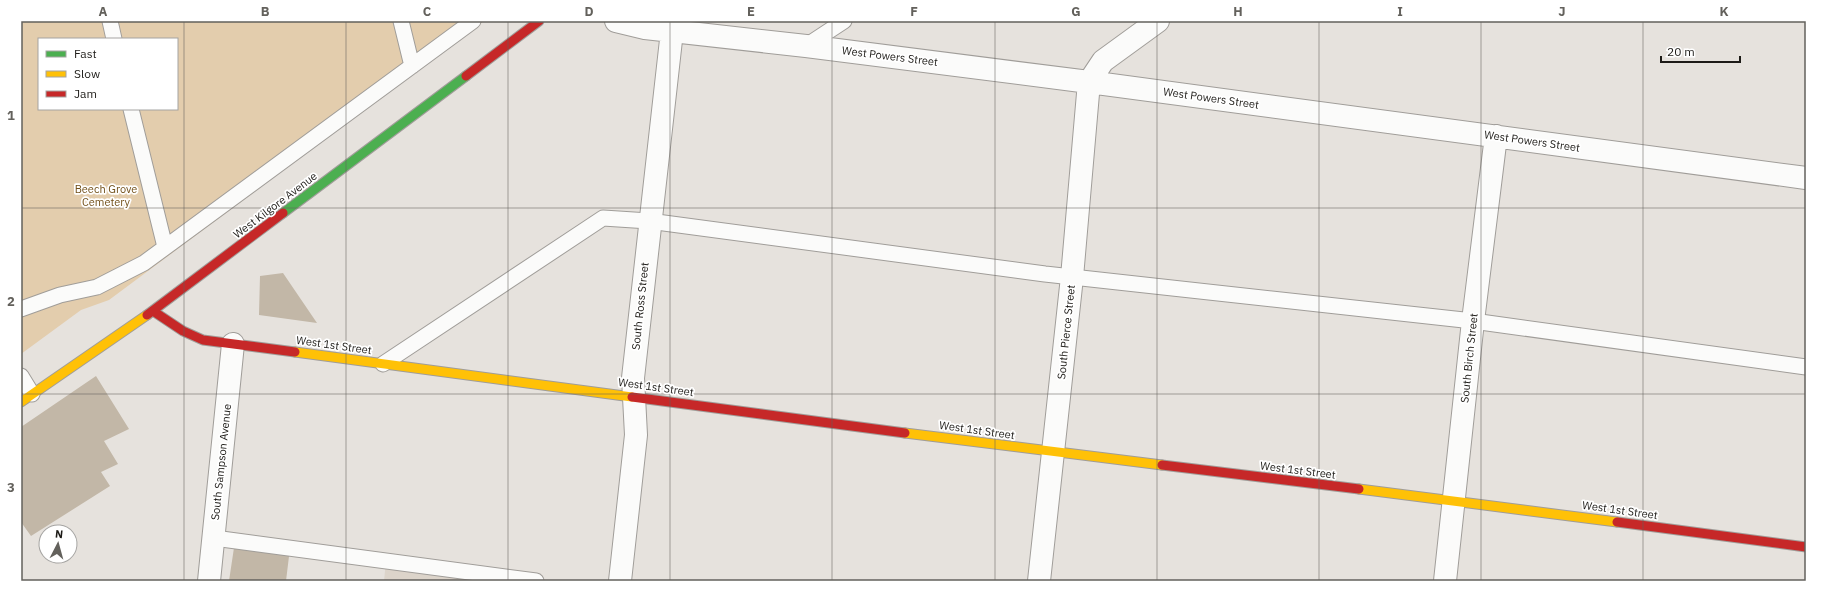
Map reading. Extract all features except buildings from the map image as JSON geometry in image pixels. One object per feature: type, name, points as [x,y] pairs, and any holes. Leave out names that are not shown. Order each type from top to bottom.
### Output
[{"type":"street","name":"West Kilgore Avenue","points":[[27,398],[153,311],[539,21]]},
{"type":"street","name":"West Powers Street","points":[[616,21],[645,28],[806,46],[1089,82],[1806,178]]},
{"type":"street","points":[[1089,82],[1103,61],[1158,21]]},
{"type":"street","name":"South Ross Street","points":[[620,581],[636,435],[633,378],[649,221],[672,31]]},
{"type":"street","name":"South Pierce Street","points":[[1039,581],[1072,277],[1089,82]]},
{"type":"street","name":"South Birch Street","points":[[1445,581],[1473,321],[1496,136]]},
{"type":"street","name":"West 1st Street","points":[[153,311],[188,335],[203,340],[1053,452],[1454,501],[1806,547]]},
{"type":"street","name":"South Sampson Avenue","points":[[209,581],[233,344]]},
{"type":"lane","points":[[110,21],[114,38]]},
{"type":"lane","points":[[401,21],[412,66]]},
{"type":"lane","points":[[21,309],[60,295],[97,287],[144,263],[473,21]]},
{"type":"lane","points":[[806,46],[844,21]]},
{"type":"lane","points":[[131,110],[165,247]]},
{"type":"lane","points":[[383,364],[603,218],[649,221],[1072,277],[1473,321],[1806,367]]},
{"type":"lane","points":[[21,376],[27,398]]},
{"type":"lane","points":[[214,538],[536,581]]},
{"type":"shaded area","points":[[386,561],[536,581],[384,581]]},
{"type":"green space","name":"Beech Grove Cemetery","points":[[21,21],[484,21],[109,300],[81,310],[21,354]]},
{"type":"traffic: fast","points":[[283,213],[466,76]]},
{"type":"traffic: slow","points":[[21,402],[147,315]]},
{"type":"traffic: slow","points":[[295,352],[632,397]]},
{"type":"traffic: slow","points":[[905,433],[1162,465]]},
{"type":"traffic: slow","points":[[1359,489],[1617,522]]},
{"type":"traffic: jam","points":[[466,76],[539,21]]},
{"type":"traffic: jam","points":[[147,315],[283,213]]},
{"type":"traffic: jam","points":[[153,311],[183,331],[203,340],[295,352]]},
{"type":"traffic: jam","points":[[632,397],[905,433]]},
{"type":"traffic: jam","points":[[1162,465],[1359,489]]},
{"type":"traffic: jam","points":[[1617,522],[1806,547]]}]
